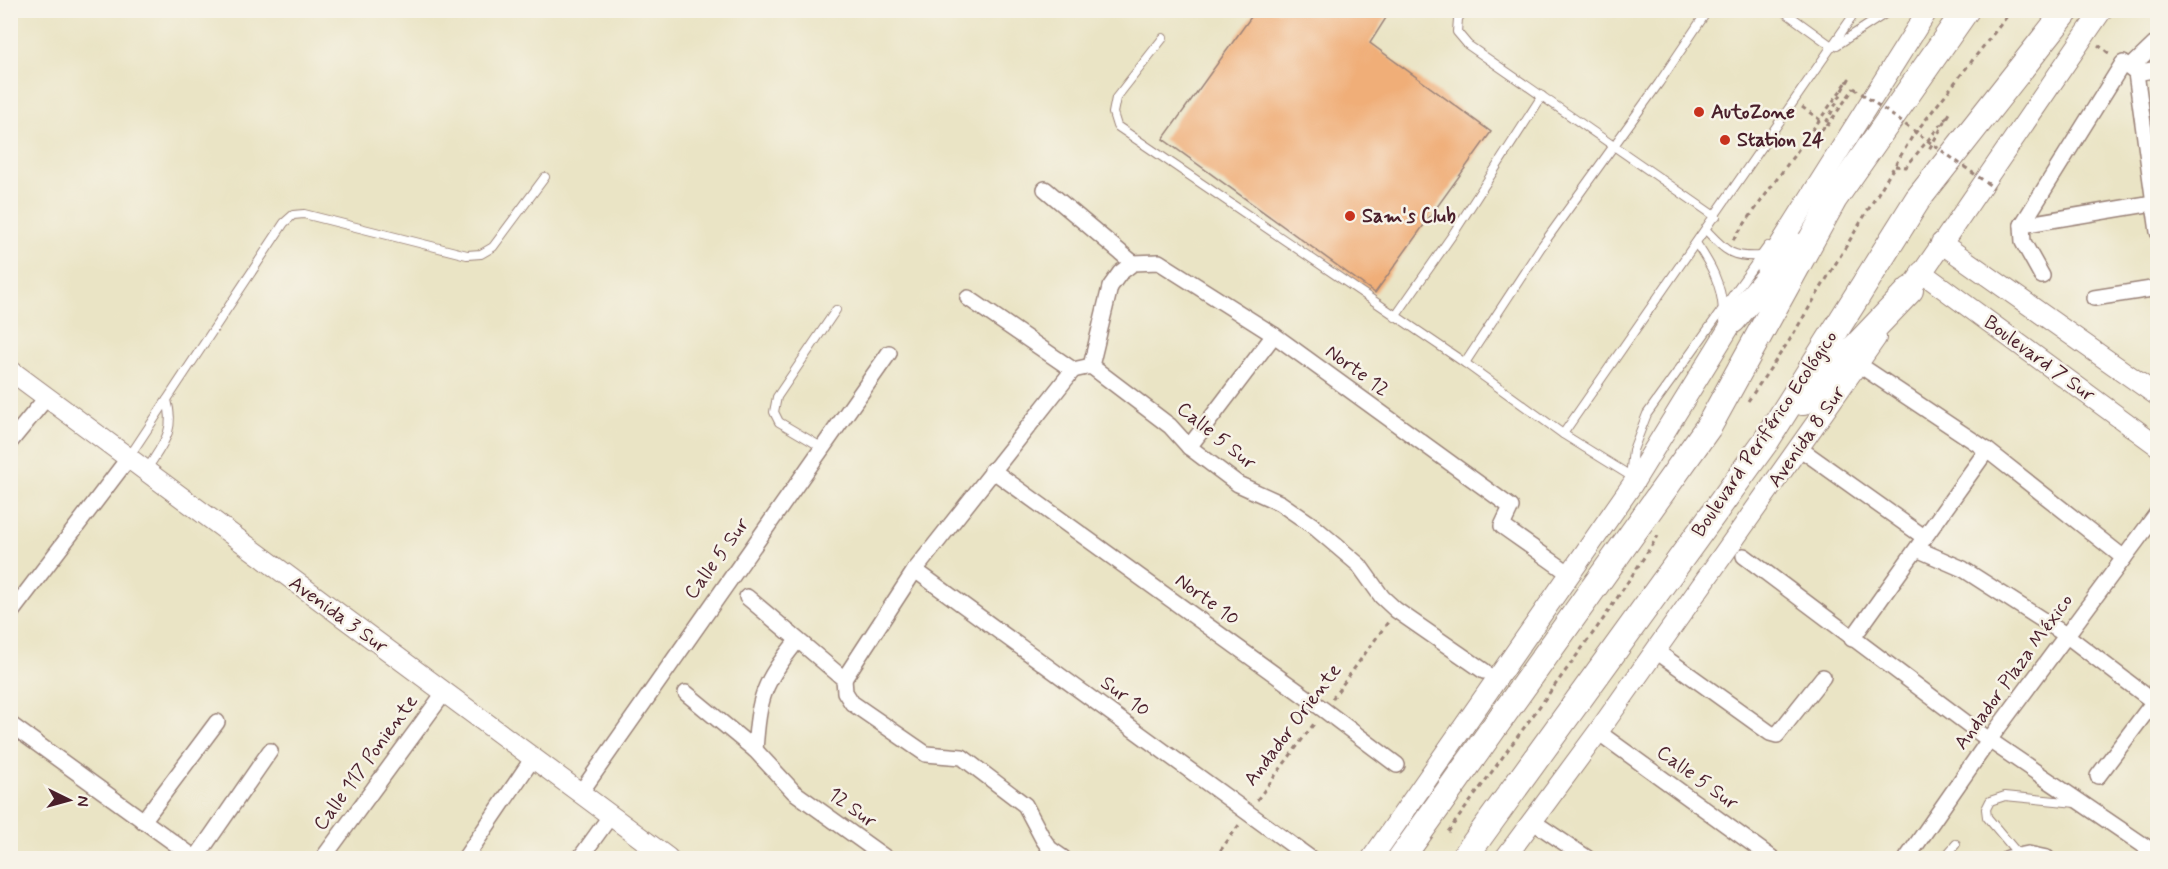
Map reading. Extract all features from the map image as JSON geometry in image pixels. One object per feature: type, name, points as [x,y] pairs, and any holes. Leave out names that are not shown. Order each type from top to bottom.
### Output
[{"type":"highway","points":[[1401,858],[1708,426],[1834,199],[1966,10]]},
{"type":"highway","name":"Boulevard Periférico Ecológico","points":[[1464,858],[1766,441],[1918,198],[2067,10]]},
{"type":"highway","points":[[1728,315],[1834,199]]},
{"type":"highway","points":[[1766,441],[1915,281]]},
{"type":"street","points":[[1372,858],[1570,574],[1631,480],[1728,315],[1928,10]]},
{"type":"street","name":"Avenida 8 Sur","points":[[1505,858],[1598,732],[1799,448],[2102,10]]},
{"type":"street","points":[[2042,276],[2023,242],[2022,225],[2130,68],[2157,41]]},
{"type":"street","points":[[2130,68],[2157,69]]},
{"type":"street","points":[[2130,68],[2152,136],[2153,203],[2157,232]]},
{"type":"street","points":[[1045,189],[1133,263],[1120,273],[1110,287],[1091,366],[1073,370],[992,470],[915,570],[844,679],[845,692],[852,703],[862,710],[926,754],[962,756],[1025,805],[1050,849],[1063,858]]},
{"type":"street","points":[[2022,225],[2153,203]]},
{"type":"street","name":"Boulevard 7 Sur","points":[[1941,243],[2157,396]]},
{"type":"street","name":"Norte 12","points":[[1133,263],[1159,262],[1168,265],[1274,335],[1511,507],[1502,526],[1570,574]]},
{"type":"street","name":"Boulevard 7 Sur","points":[[1915,281],[2157,446]]},
{"type":"street","points":[[2094,298],[2157,288]]},
{"type":"street","points":[[968,298],[1073,370]]},
{"type":"street","points":[[1189,447],[1274,335]]},
{"type":"street","name":"Calle 5 Sur","points":[[581,792],[889,353]]},
{"type":"street","points":[[1858,364],[1987,450],[2124,558]]},
{"type":"street","name":"Calle 5 Sur","points":[[1091,366],[1170,426],[1189,447],[1238,484],[1280,504],[1312,525],[1359,565],[1382,597],[1396,610],[1484,671]]},
{"type":"street","name":"Avenida 3 Sur","points":[[10,370],[127,460],[668,858]]},
{"type":"street","points":[[10,442],[47,397]]},
{"type":"street","points":[[1799,448],[1920,543],[2066,635],[2156,701],[2098,776]]},
{"type":"street","points":[[1852,639],[1987,450]]},
{"type":"street","points":[[10,614],[127,460]]},
{"type":"street","name":"Norte 10","points":[[992,470],[1324,710],[1396,765]]},
{"type":"street","name":"Andador Plaza México","points":[[1907,858],[1989,740],[2157,512]]},
{"type":"street","points":[[1744,556],[1989,740],[2155,853]]},
{"type":"street","name":"Sur 10","points":[[915,570],[1310,858]]},
{"type":"street","points":[[747,597],[844,679]]},
{"type":"street","points":[[755,750],[762,692],[771,673],[797,641]]},
{"type":"street","points":[[1656,651],[1770,733],[1777,735],[1823,677]]},
{"type":"street","name":"Calle 117 Poniente","points":[[323,858],[444,693]]},
{"type":"street","name":"12 Sur","points":[[686,693],[755,750],[794,792],[886,858]]},
{"type":"street","points":[[143,821],[217,722]]},
{"type":"street","points":[[10,724],[196,858],[270,751]]},
{"type":"street","name":"Calle 5 Sur","points":[[1598,732],[1772,858]]},
{"type":"street","points":[[465,858],[533,758]]},
{"type":"street","points":[[580,858],[611,815]]},
{"type":"street","points":[[1532,821],[1587,858]]},
{"type":"street","points":[[2014,857],[2038,855],[2047,858]]},
{"type":"lane","points":[[1464,10],[1458,19],[1456,32],[1468,45],[1716,217]]},
{"type":"lane","points":[[1465,363],[1541,247],[1611,146],[1659,84],[1708,10]]},
{"type":"lane","points":[[1782,10],[1833,47]]},
{"type":"lane","points":[[1563,434],[1716,217],[1857,10]]},
{"type":"lane","points":[[1833,47],[1891,10]]},
{"type":"lane","points":[[1163,39],[1116,98],[1113,113],[1117,126],[1465,363],[1631,480]]},
{"type":"lane","points":[[1395,317],[1453,234],[1542,96]]},
{"type":"lane","points":[[1728,315],[1761,256],[1829,163]]},
{"type":"lane","points":[[127,460],[284,223],[293,215],[304,214],[467,255],[481,254],[493,247],[545,177]]},
{"type":"lane","points":[[1706,230],[1726,250],[1740,258],[1761,256]]},
{"type":"lane","points":[[1696,243],[1713,268],[1722,290],[1728,315]]},
{"type":"lane","points":[[823,448],[779,422],[774,412],[777,398],[836,310]]},
{"type":"lane","points":[[145,473],[168,436],[172,423],[167,400]]},
{"type":"lane","points":[[2014,857],[1987,817],[1986,809],[1990,801],[2005,796],[2084,804]]},
{"type":"lane","points":[[1944,858],[1956,843]]},
{"type":"path","points":[[2085,36],[2130,68]]},
{"type":"path","points":[[1726,250],[1849,79],[1820,134],[1854,88],[1994,188]]},
{"type":"path","points":[[1794,102],[1820,120]]},
{"type":"path","points":[[1895,166],[1906,167],[1950,113],[1927,152]]},
{"type":"path","name":"Andador Oriente","points":[[1215,858],[1396,610]]},
{"type":"building","name":"Sam's Club","points":[[1256,10],[1391,10],[1370,43],[1491,132],[1375,293],[1163,139]]},
{"type":"place","name":"AutoZone","points":[[1699,112]]},
{"type":"place","name":"Station 24","points":[[1725,140]]},
{"type":"place","name":"Sam's Club","points":[[1350,216]]}]
